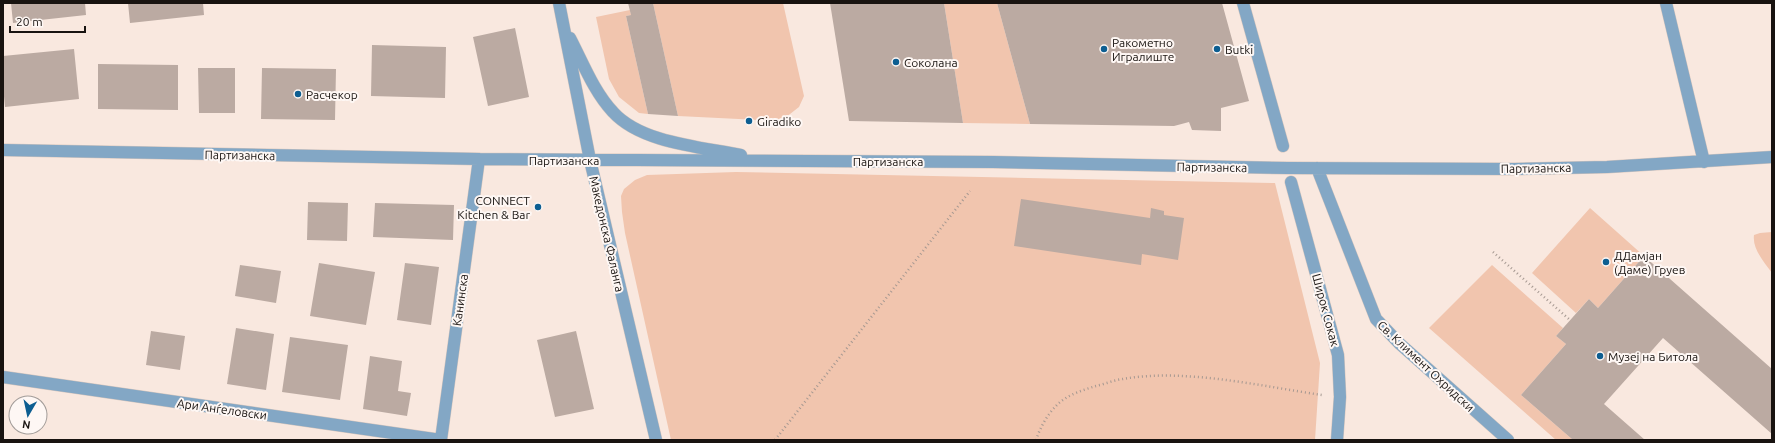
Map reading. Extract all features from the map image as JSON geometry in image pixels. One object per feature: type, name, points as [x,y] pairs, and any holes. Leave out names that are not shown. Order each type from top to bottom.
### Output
[{"type":"street","name":"Македонска Фаланга","points":[[559,3],[590,160],[656,440]]},
{"type":"street","points":[[1243,3],[1283,146]]},
{"type":"street","points":[[1666,3],[1704,162]]},
{"type":"street","points":[[564,26],[599,94],[613,112],[626,124],[654,137],[770,161]]},
{"type":"street","name":"Партизанска","points":[[3,150],[479,159],[1001,162],[1317,168],[1515,169],[1704,162],[1772,157]]},
{"type":"street","name":"Канинска","points":[[441,440],[479,159]]},
{"type":"street","name":"Св. Климент Охридски","points":[[1317,168],[1376,319],[1396,340],[1508,440]]},
{"type":"street","name":"Широк Сокак","points":[[1291,182],[1338,355],[1340,397],[1336,440]]},
{"type":"street","name":"Ари Анѓеловски","points":[[3,377],[441,440]]},
{"type":"path","points":[[775,440],[970,191]]},
{"type":"path","points":[[1493,252],[1570,320]]},
{"type":"path","points":[[1036,440],[1046,420],[1056,405],[1087,388],[1123,379],[1158,376],[1192,377],[1340,397]]},
{"type":"shaded area","points":[[653,3],[783,3],[804,96],[799,107],[781,121],[678,116]]},
{"type":"shaded area","points":[[944,3],[997,3],[1030,124],[963,123]]},
{"type":"shaded area","points":[[630,10],[631,15],[626,16],[648,114],[639,113],[619,97],[609,79],[596,17]]},
{"type":"shaded area","points":[[736,172],[1275,183],[1320,363],[1315,440],[671,440],[625,233],[621,196],[624,189],[635,180],[647,175]]},
{"type":"shaded area","points":[[1590,208],[1644,256],[1598,308],[1589,299],[1576,313],[1532,273]]},
{"type":"shaded area","points":[[1772,232],[1772,273],[1757,251],[1754,235]]},
{"type":"shaded area","points":[[1492,265],[1563,328],[1556,336],[1566,344],[1521,395],[1573,440],[1556,440],[1429,328]]},
{"type":"building","points":[[11,3],[85,3],[86,15],[13,23]]},
{"type":"building","points":[[128,3],[203,3],[204,15],[130,23]]},
{"type":"building","points":[[628,3],[653,3],[678,116],[648,114],[626,16],[631,15]]},
{"type":"building","name":"Соколана","points":[[830,3],[944,3],[963,123],[849,121]]},
{"type":"building","name":"Ракометно Игралиште","points":[[997,3],[1222,3],[1249,101],[1221,108],[1221,131],[1192,130],[1189,122],[1174,126],[1030,124]]},
{"type":"building","points":[[515,28],[529,97],[488,106],[473,37]]},
{"type":"building","points":[[372,45],[446,47],[445,98],[371,96]]},
{"type":"building","points":[[74,49],[79,99],[5,107],[3,56]]},
{"type":"building","points":[[98,64],[178,65],[178,110],[98,109]]},
{"type":"building","points":[[198,68],[235,68],[235,113],[199,113]]},
{"type":"building","name":"Расчекор","points":[[262,68],[336,69],[335,120],[261,119]]},
{"type":"building","points":[[1021,199],[1150,218],[1151,208],[1164,211],[1164,215],[1184,218],[1178,260],[1142,254],[1141,265],[1014,246]]},
{"type":"building","points":[[308,202],[348,203],[347,241],[307,240]]},
{"type":"building","points":[[375,203],[454,205],[453,240],[373,237]]},
{"type":"building","name":"Музеј на Битола","points":[[1644,256],[1772,369],[1772,434],[1663,338],[1604,404],[1645,440],[1573,440],[1521,395],[1566,344],[1556,336],[1589,299],[1598,308]]},
{"type":"building","points":[[319,263],[375,272],[366,325],[310,316]]},
{"type":"building","points":[[405,263],[439,267],[431,325],[397,320]]},
{"type":"building","points":[[240,265],[281,271],[276,303],[235,296]]},
{"type":"building","points":[[236,328],[274,334],[266,390],[227,384]]},
{"type":"building","points":[[151,331],[185,336],[180,370],[146,365]]},
{"type":"building","points":[[576,331],[594,409],[555,417],[537,340]]},
{"type":"building","points":[[290,337],[348,345],[340,400],[282,392]]},
{"type":"building","points":[[370,356],[402,361],[398,391],[411,393],[407,416],[363,409]]},
{"type":"place","name":"Ракометно Игралиште","points":[[1104,49]]},
{"type":"place","name":"Butki","points":[[1217,49]]},
{"type":"place","name":"Соколана","points":[[896,62]]},
{"type":"place","name":"Расчекор","points":[[298,94]]},
{"type":"place","name":"Giradiko","points":[[749,121]]},
{"type":"place","name":"CONNECT Kitchen & Bar","points":[[538,207]]},
{"type":"place","name":"ДДамјан (Даме) Груев","points":[[1606,262]]},
{"type":"place","name":"Музеј на Битола","points":[[1600,356]]}]
